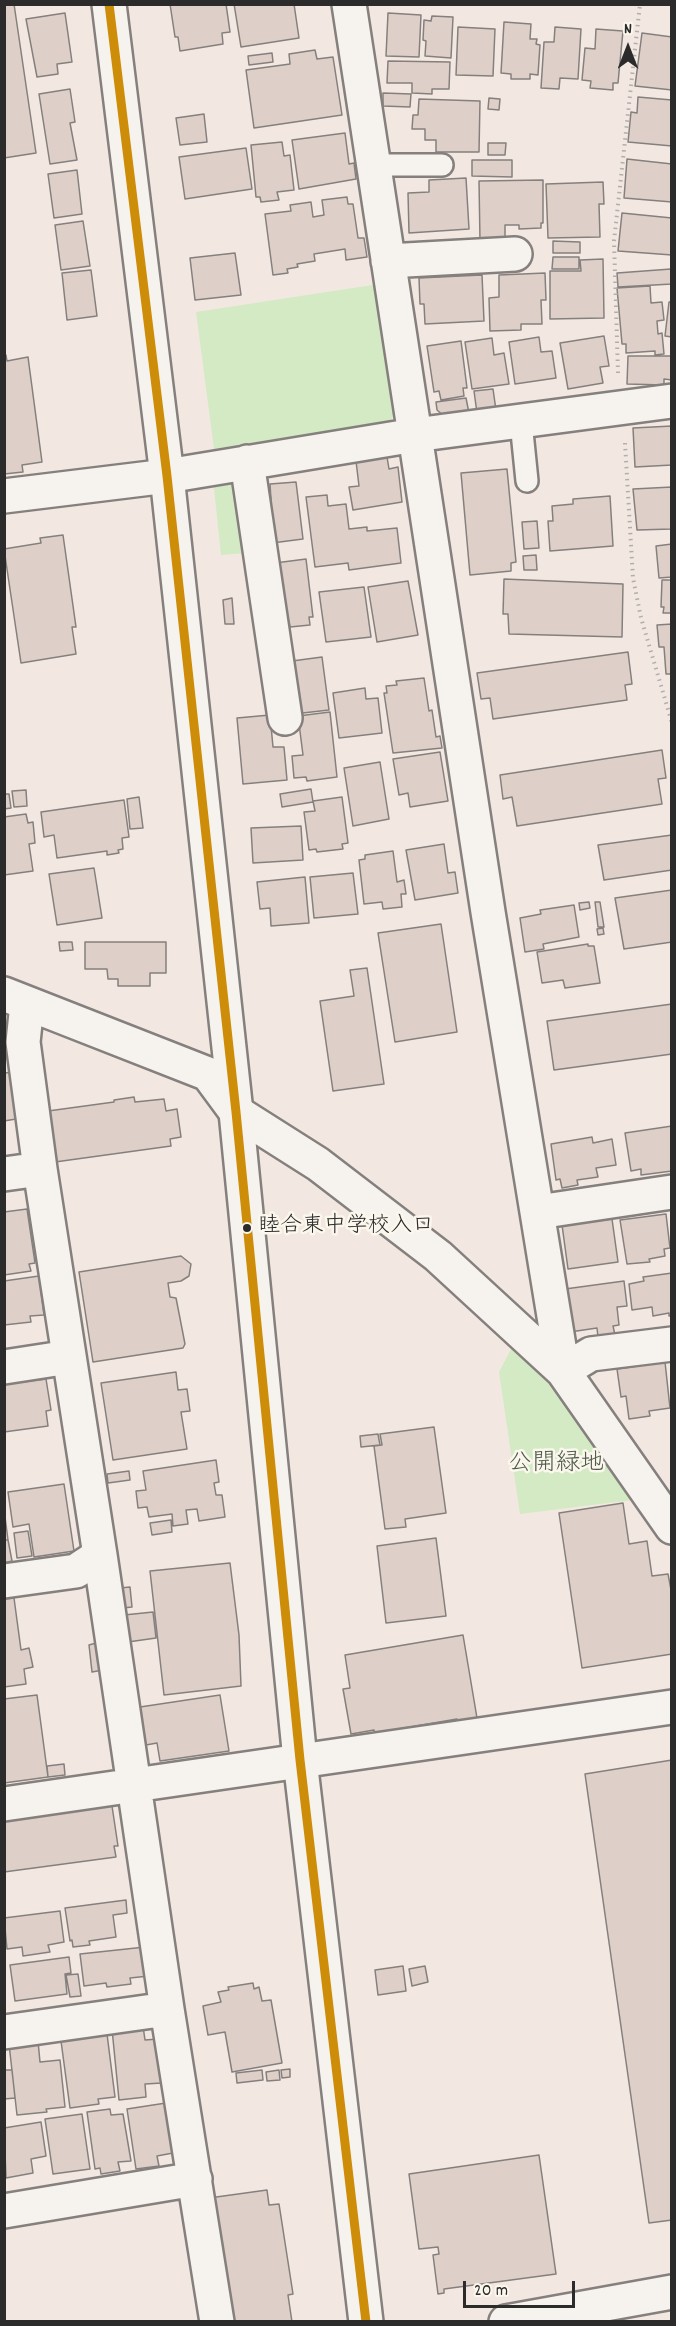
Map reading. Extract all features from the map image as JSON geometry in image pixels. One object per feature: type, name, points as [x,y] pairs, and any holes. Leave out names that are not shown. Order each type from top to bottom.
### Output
[{"type":"street","points":[[110,4],[167,476],[236,1113],[300,1760],[366,2322]]},
{"type":"street","points":[[349,4],[488,912],[563,1371]]},
{"type":"street","points":[[388,261],[515,254]]},
{"type":"street","points":[[4,496],[167,476],[415,435],[672,401]]},
{"type":"street","points":[[247,462],[285,718]]},
{"type":"street","points":[[16,999],[208,1074],[236,1113],[318,1164],[438,1256],[563,1371],[672,1527]]},
{"type":"street","points":[[16,999],[167,2009],[217,2322]]},
{"type":"street","points":[[4,1174],[40,1169]]},
{"type":"street","points":[[538,1212],[672,1192]]},
{"type":"street","points":[[563,1371],[591,1353],[672,1344]]},
{"type":"street","points":[[4,1367],[69,1357]]},
{"type":"street","points":[[4,1581],[76,1571],[100,1555]]},
{"type":"street","points":[[4,1804],[672,1707]]},
{"type":"street","points":[[4,2032],[167,2009]]},
{"type":"street","points":[[4,2211],[195,2179]]},
{"type":"street","points":[[506,2322],[672,2292]]},
{"type":"lane","points":[[374,165],[442,165]]},
{"type":"lane","points":[[521,422],[527,481]]},
{"type":"path","points":[[640,4],[614,241],[621,407],[633,578],[640,618],[672,723]]},
{"type":"green space","points":[[379,284],[398,409],[390,421],[214,449],[196,312]]},
{"type":"green space","points":[[213,479],[225,479],[237,488],[246,553],[221,555]]},
{"type":"green space","name":"公開緑地","points":[[518,1348],[534,1359],[632,1500],[520,1514],[499,1372],[511,1349]]},
{"type":"building","points":[[4,4],[14,4],[36,153],[4,158]]},
{"type":"building","points":[[170,4],[226,4],[230,32],[222,33],[223,44],[180,51],[178,37],[175,37]]},
{"type":"building","points":[[234,4],[294,4],[299,38],[241,47]]},
{"type":"building","points":[[65,13],[72,62],[57,64],[58,74],[37,77],[26,19]]},
{"type":"building","points":[[388,13],[421,15],[419,57],[386,56]]},
{"type":"building","points":[[432,16],[453,17],[451,58],[425,56],[424,20],[431,21]]},
{"type":"building","points":[[504,22],[531,24],[530,39],[537,39],[536,44],[540,45],[538,75],[530,74],[530,79],[511,79],[511,74],[501,73]]},
{"type":"building","points":[[458,27],[495,29],[493,76],[456,75]]},
{"type":"building","points":[[555,27],[581,29],[578,79],[560,78],[559,89],[541,88],[544,42],[554,42]]},
{"type":"building","points":[[596,29],[623,31],[618,83],[613,83],[613,90],[590,88],[591,81],[582,80],[585,48],[595,49]]},
{"type":"building","points":[[642,33],[672,37],[672,90],[635,86]]},
{"type":"building","points":[[315,50],[317,59],[333,57],[342,115],[254,128],[246,70],[290,64],[289,54]]},
{"type":"building","points":[[272,53],[273,62],[249,65],[248,56]]},
{"type":"building","points":[[388,61],[450,62],[449,89],[432,89],[432,94],[412,93],[412,83],[387,83]]},
{"type":"building","points":[[70,89],[75,122],[70,123],[77,160],[50,164],[39,94]]},
{"type":"building","points":[[383,93],[411,94],[410,107],[383,106]]},
{"type":"building","points":[[638,97],[672,100],[672,146],[628,142],[631,112],[637,113]]},
{"type":"building","points":[[489,98],[500,99],[499,110],[488,109]]},
{"type":"building","points":[[419,99],[480,101],[479,152],[436,152],[436,140],[425,140],[425,129],[412,129],[413,115],[418,115]]},
{"type":"building","points":[[204,114],[207,142],[180,145],[176,118]]},
{"type":"building","points":[[345,133],[349,164],[354,163],[356,179],[299,189],[292,140]]},
{"type":"building","points":[[282,142],[284,156],[290,155],[294,190],[277,192],[279,200],[261,202],[260,197],[256,197],[251,145]]},
{"type":"building","points":[[488,143],[506,143],[505,155],[488,155]]},
{"type":"building","points":[[246,148],[252,189],[185,199],[179,157]]},
{"type":"building","points":[[627,159],[672,164],[672,202],[624,198]]},
{"type":"building","points":[[472,160],[512,160],[512,177],[472,176]]},
{"type":"building","points":[[77,170],[82,214],[54,218],[48,174]]},
{"type":"building","points":[[466,178],[469,229],[409,233],[408,193],[429,192],[429,180]]},
{"type":"building","points":[[543,180],[541,228],[519,229],[519,225],[505,225],[505,240],[480,241],[479,181]]},
{"type":"building","points":[[603,182],[604,204],[599,204],[600,237],[548,238],[546,184]]},
{"type":"building","points":[[347,197],[348,204],[353,204],[358,238],[364,238],[367,257],[346,260],[345,249],[314,254],[315,261],[297,264],[298,267],[287,269],[288,273],[273,275],[265,214],[291,211],[290,205],[311,202],[313,217],[324,215],[322,200]]},
{"type":"building","points":[[622,213],[672,218],[672,255],[618,251]]},
{"type":"building","points":[[83,221],[90,266],[61,270],[55,225]]},
{"type":"building","points":[[553,241],[580,242],[580,253],[553,253]]},
{"type":"building","points":[[235,253],[241,295],[195,300],[190,258]]},
{"type":"building","points":[[553,257],[579,257],[579,269],[552,269]]},
{"type":"building","points":[[603,259],[604,318],[550,319],[550,271],[581,271],[580,260]]},
{"type":"building","points":[[671,269],[672,284],[618,287],[617,273]]},
{"type":"building","points":[[91,270],[97,316],[67,320],[62,273]]},
{"type":"building","points":[[545,273],[546,300],[541,300],[542,324],[521,324],[521,330],[490,331],[489,298],[499,297],[499,275]]},
{"type":"building","points":[[482,275],[484,321],[425,324],[424,304],[420,304],[419,278]]},
{"type":"building","points":[[650,286],[651,303],[662,302],[664,320],[657,321],[658,334],[662,333],[664,354],[655,355],[655,351],[626,353],[626,344],[622,344],[617,288]]},
{"type":"building","points":[[669,302],[672,302],[672,337],[665,336]]},
{"type":"building","points":[[604,336],[609,366],[600,367],[603,383],[568,389],[560,343]]},
{"type":"building","points":[[539,337],[541,352],[552,351],[556,378],[515,384],[509,342]]},
{"type":"building","points":[[492,338],[494,355],[504,353],[509,384],[472,389],[465,342]]},
{"type":"building","points":[[461,341],[467,388],[463,388],[464,396],[441,400],[439,391],[434,392],[427,346]]},
{"type":"building","points":[[4,355],[7,361],[28,357],[42,462],[22,465],[23,472],[4,474]]},
{"type":"building","points":[[628,356],[672,356],[672,380],[664,379],[664,385],[627,384]]},
{"type":"building","points":[[493,389],[496,410],[477,413],[474,391]]},
{"type":"building","points":[[466,398],[469,413],[445,417],[437,410],[436,402]]},
{"type":"building","points":[[672,426],[672,465],[635,467],[633,428]]},
{"type":"building","points":[[387,457],[389,469],[398,467],[402,502],[353,510],[349,487],[359,486],[356,461]]},
{"type":"building","points":[[507,469],[516,562],[511,563],[511,571],[470,575],[461,473]]},
{"type":"building","points":[[296,482],[303,539],[272,543],[267,501],[271,500],[270,484]]},
{"type":"building","points":[[672,487],[672,529],[637,530],[633,489]]},
{"type":"building","points":[[327,495],[328,506],[346,504],[349,529],[367,527],[367,531],[397,528],[401,563],[349,570],[348,563],[315,567],[306,497]]},
{"type":"building","points":[[610,496],[613,546],[550,551],[548,521],[553,521],[552,506],[573,504],[573,499]]},
{"type":"building","points":[[537,521],[539,548],[524,549],[522,522]]},
{"type":"building","points":[[63,535],[76,627],[72,627],[76,654],[21,663],[4,549],[41,543],[40,538]]},
{"type":"building","points":[[672,544],[672,577],[659,578],[656,546]]},
{"type":"building","points":[[536,555],[537,570],[524,570],[523,556]]},
{"type":"building","points":[[306,559],[313,617],[309,617],[310,625],[290,627],[289,621],[284,622],[275,563]]},
{"type":"building","points":[[504,579],[623,584],[622,637],[509,634],[508,614],[503,614]]},
{"type":"building","points":[[662,580],[672,580],[672,613],[663,613],[664,607],[661,607]]},
{"type":"building","points":[[408,581],[418,635],[377,642],[368,587]]},
{"type":"building","points":[[364,587],[371,637],[326,642],[319,592]]},
{"type":"building","points":[[232,598],[234,624],[225,624],[223,600]]},
{"type":"building","points":[[672,624],[672,674],[666,674],[664,647],[659,647],[657,625]]},
{"type":"building","points":[[628,652],[632,684],[625,685],[627,700],[493,719],[490,698],[481,699],[477,673]]},
{"type":"building","points":[[322,657],[329,710],[294,714],[292,661]]},
{"type":"building","points":[[424,678],[429,711],[432,710],[436,737],[440,736],[442,748],[393,753],[384,693],[387,693],[386,686],[397,685],[396,681]]},
{"type":"building","points":[[365,688],[366,699],[378,698],[382,733],[339,738],[333,693]]},
{"type":"building","points":[[330,712],[337,777],[307,781],[306,777],[294,778],[292,756],[303,755],[298,716]]},
{"type":"building","points":[[270,715],[273,747],[284,747],[287,780],[243,784],[237,718]]},
{"type":"building","points":[[662,750],[666,778],[658,779],[662,804],[517,826],[512,797],[503,799],[500,775]]},
{"type":"building","points":[[440,752],[448,801],[410,807],[408,793],[399,795],[393,759]]},
{"type":"building","points":[[380,762],[389,819],[353,826],[344,768]]},
{"type":"building","points":[[311,789],[313,802],[282,807],[280,794]]},
{"type":"building","points":[[26,790],[27,806],[14,807],[12,791]]},
{"type":"building","points":[[4,794],[9,794],[11,808],[4,809]]},
{"type":"building","points":[[139,797],[143,828],[130,829],[127,799]]},
{"type":"building","points":[[342,797],[348,843],[342,844],[343,849],[317,852],[316,849],[309,850],[304,812],[315,811],[313,801]]},
{"type":"building","points":[[124,800],[129,837],[122,838],[123,849],[118,850],[119,853],[107,855],[107,851],[57,858],[54,835],[44,837],[41,812]]},
{"type":"building","points":[[26,814],[28,823],[33,822],[35,843],[29,844],[33,871],[4,875],[4,817]]},
{"type":"building","points":[[301,826],[303,860],[253,863],[251,828]]},
{"type":"building","points":[[672,835],[672,870],[604,880],[598,845]]},
{"type":"building","points":[[444,844],[448,873],[455,872],[458,893],[415,900],[406,850]]},
{"type":"building","points":[[393,851],[397,882],[404,880],[406,894],[401,894],[402,907],[383,909],[382,902],[364,904],[359,860],[365,859],[365,855]]},
{"type":"building","points":[[94,868],[102,918],[57,925],[49,874]]},
{"type":"building","points":[[353,873],[358,914],[314,918],[310,877]]},
{"type":"building","points":[[305,877],[309,923],[271,926],[270,908],[260,909],[257,882]]},
{"type":"building","points":[[672,890],[672,942],[624,949],[615,898]]},
{"type":"building","points":[[589,902],[590,908],[580,910],[579,903]]},
{"type":"building","points":[[595,902],[600,902],[604,927],[598,927]]},
{"type":"building","points":[[574,905],[579,937],[543,944],[544,949],[525,952],[520,918],[541,914],[540,910]]},
{"type":"building","points":[[441,924],[457,1032],[395,1042],[378,933]]},
{"type":"building","points":[[603,928],[604,934],[598,935],[597,929]]},
{"type":"building","points":[[59,942],[72,942],[73,950],[60,951]]},
{"type":"building","points":[[85,942],[166,942],[166,973],[150,973],[150,986],[118,986],[118,979],[108,979],[107,969],[85,969]]},
{"type":"building","points":[[588,944],[588,946],[594,946],[600,983],[565,988],[563,980],[542,983],[537,952]]},
{"type":"building","points":[[367,968],[384,1084],[333,1091],[320,1001],[354,996],[350,970]]},
{"type":"building","points":[[672,1004],[672,1054],[554,1070],[547,1021]]},
{"type":"building","points":[[15,1072],[22,1118],[4,1121],[4,1073]]},
{"type":"building","points":[[134,1097],[135,1102],[164,1099],[166,1111],[177,1109],[181,1137],[170,1139],[171,1146],[55,1162],[48,1111]]},
{"type":"building","points":[[672,1126],[672,1171],[641,1175],[641,1169],[631,1171],[625,1133]]},
{"type":"building","points":[[592,1137],[593,1143],[612,1139],[616,1165],[596,1168],[598,1177],[577,1180],[578,1185],[562,1188],[560,1179],[556,1180],[551,1144]]},
{"type":"building","points":[[27,1209],[35,1263],[29,1264],[31,1271],[4,1275],[4,1212]]},
{"type":"building","points":[[666,1214],[670,1248],[664,1249],[665,1256],[649,1259],[650,1262],[627,1264],[620,1220]]},
{"type":"building","points":[[612,1219],[618,1262],[568,1269],[562,1225]]},
{"type":"building","points":[[181,1256],[191,1264],[189,1276],[181,1281],[168,1283],[170,1297],[176,1298],[185,1344],[183,1348],[93,1362],[79,1272]]},
{"type":"building","points":[[672,1273],[672,1316],[669,1316],[669,1313],[653,1316],[652,1307],[632,1310],[629,1284],[644,1281],[643,1277]]},
{"type":"building","points":[[39,1276],[44,1315],[30,1316],[31,1322],[4,1325],[4,1281]]},
{"type":"building","points":[[624,1281],[627,1306],[617,1307],[619,1325],[613,1326],[615,1335],[598,1337],[597,1328],[570,1332],[565,1289]]},
{"type":"building","points":[[665,1362],[670,1408],[649,1411],[650,1416],[629,1419],[626,1396],[621,1397],[617,1369]]},
{"type":"building","points":[[176,1372],[178,1390],[187,1389],[190,1411],[181,1412],[187,1449],[113,1460],[101,1383]]},
{"type":"building","points":[[46,1379],[51,1410],[46,1411],[48,1426],[4,1432],[4,1384]]},
{"type":"building","points":[[434,1427],[446,1513],[405,1519],[406,1527],[385,1529],[374,1446],[382,1445],[380,1434]]},
{"type":"building","points":[[378,1434],[380,1445],[361,1447],[360,1436]]},
{"type":"building","points":[[216,1460],[219,1482],[214,1483],[216,1495],[222,1495],[225,1517],[199,1521],[197,1509],[186,1510],[188,1524],[173,1526],[172,1514],[149,1517],[147,1507],[138,1508],[136,1491],[146,1490],[143,1471]]},
{"type":"building","points":[[129,1471],[130,1480],[108,1483],[107,1474]]},
{"type":"building","points":[[64,1484],[74,1551],[34,1557],[29,1524],[13,1527],[8,1492]]},
{"type":"building","points":[[623,1503],[629,1544],[647,1541],[652,1576],[668,1574],[672,1595],[672,1654],[582,1668],[559,1513]]},
{"type":"building","points":[[4,1509],[8,1540],[4,1540]]},
{"type":"building","points":[[171,1520],[172,1532],[152,1535],[150,1523]]},
{"type":"building","points":[[28,1531],[32,1556],[17,1558],[14,1533]]},
{"type":"building","points":[[436,1538],[446,1616],[386,1623],[377,1546]]},
{"type":"building","points":[[4,1540],[8,1540],[12,1561],[4,1563]]},
{"type":"building","points":[[230,1563],[239,1635],[241,1686],[164,1695],[150,1571]]},
{"type":"building","points":[[130,1587],[132,1607],[123,1608],[120,1588]]},
{"type":"building","points":[[14,1598],[21,1650],[29,1648],[33,1667],[24,1669],[26,1684],[4,1687],[4,1599]]},
{"type":"building","points":[[153,1612],[156,1638],[128,1642],[124,1615]]},
{"type":"building","points":[[463,1635],[477,1718],[457,1721],[457,1719],[375,1733],[374,1730],[351,1734],[343,1689],[350,1688],[345,1655]]},
{"type":"building","points":[[96,1643],[99,1647],[103,1670],[92,1672],[89,1645]]},
{"type":"building","points":[[37,1695],[48,1777],[4,1783],[4,1699]]},
{"type":"building","points":[[220,1695],[229,1751],[160,1761],[157,1743],[146,1745],[140,1707]]},
{"type":"building","points":[[672,1760],[672,2220],[649,2223],[585,1774]]},
{"type":"building","points":[[64,1764],[65,1775],[48,1777],[47,1766]]},
{"type":"building","points":[[112,1806],[118,1846],[114,1846],[116,1857],[4,1872],[4,1821]]},
{"type":"building","points":[[126,1900],[127,1913],[113,1915],[116,1937],[89,1941],[90,1945],[73,1947],[65,1908]]},
{"type":"building","points":[[60,1911],[64,1942],[48,1945],[50,1952],[23,1956],[22,1947],[7,1949],[4,1918]]},
{"type":"building","points":[[145,1947],[149,1976],[130,1978],[131,1984],[107,1987],[106,1983],[84,1986],[80,1954]]},
{"type":"building","points":[[69,1957],[71,1973],[65,1974],[67,1994],[15,2001],[10,1965]]},
{"type":"building","points":[[403,1966],[406,1991],[378,1995],[375,1970]]},
{"type":"building","points":[[425,1966],[428,1982],[412,1986],[409,1969]]},
{"type":"building","points":[[78,1974],[81,1996],[70,1997],[66,1975]]},
{"type":"building","points":[[253,1983],[254,1989],[259,1987],[262,2001],[271,2000],[282,2063],[232,2072],[225,2032],[208,2035],[203,2006],[221,2002],[218,1992],[229,1990],[228,1987]]},
{"type":"building","points":[[143,2026],[145,2040],[158,2039],[162,2083],[145,2084],[146,2097],[119,2100],[112,2029]]},
{"type":"building","points":[[107,2034],[115,2097],[98,2099],[99,2104],[70,2108],[61,2041]]},
{"type":"building","points":[[38,2041],[40,2062],[60,2060],[65,2107],[46,2109],[47,2112],[17,2115],[9,2044]]},
{"type":"building","points":[[290,2069],[290,2077],[282,2078],[281,2070]]},
{"type":"building","points":[[4,2070],[12,2070],[15,2098],[4,2099]]},
{"type":"building","points":[[262,2070],[263,2080],[237,2083],[236,2073]]},
{"type":"building","points":[[279,2070],[280,2080],[267,2081],[266,2072]]},
{"type":"building","points":[[166,2103],[173,2153],[157,2156],[159,2166],[136,2169],[127,2109]]},
{"type":"building","points":[[110,2109],[111,2115],[123,2114],[131,2161],[118,2162],[120,2171],[101,2174],[100,2168],[95,2169],[87,2112]]},
{"type":"building","points":[[82,2114],[90,2169],[53,2174],[45,2119]]},
{"type":"building","points":[[41,2122],[46,2156],[31,2159],[33,2173],[6,2178],[4,2128]]},
{"type":"building","points":[[539,2155],[556,2274],[444,2289],[444,2293],[438,2294],[433,2255],[439,2254],[438,2247],[419,2249],[409,2174]]},
{"type":"building","points":[[267,2190],[269,2205],[279,2204],[293,2294],[288,2295],[292,2322],[230,2322],[209,2198]]},
{"type":"transit line","points":[[109,4],[167,476],[236,1112],[300,1760],[366,2322]]},
{"type":"place","name":"睦合東中学校入口","points":[[247,1228]]}]
